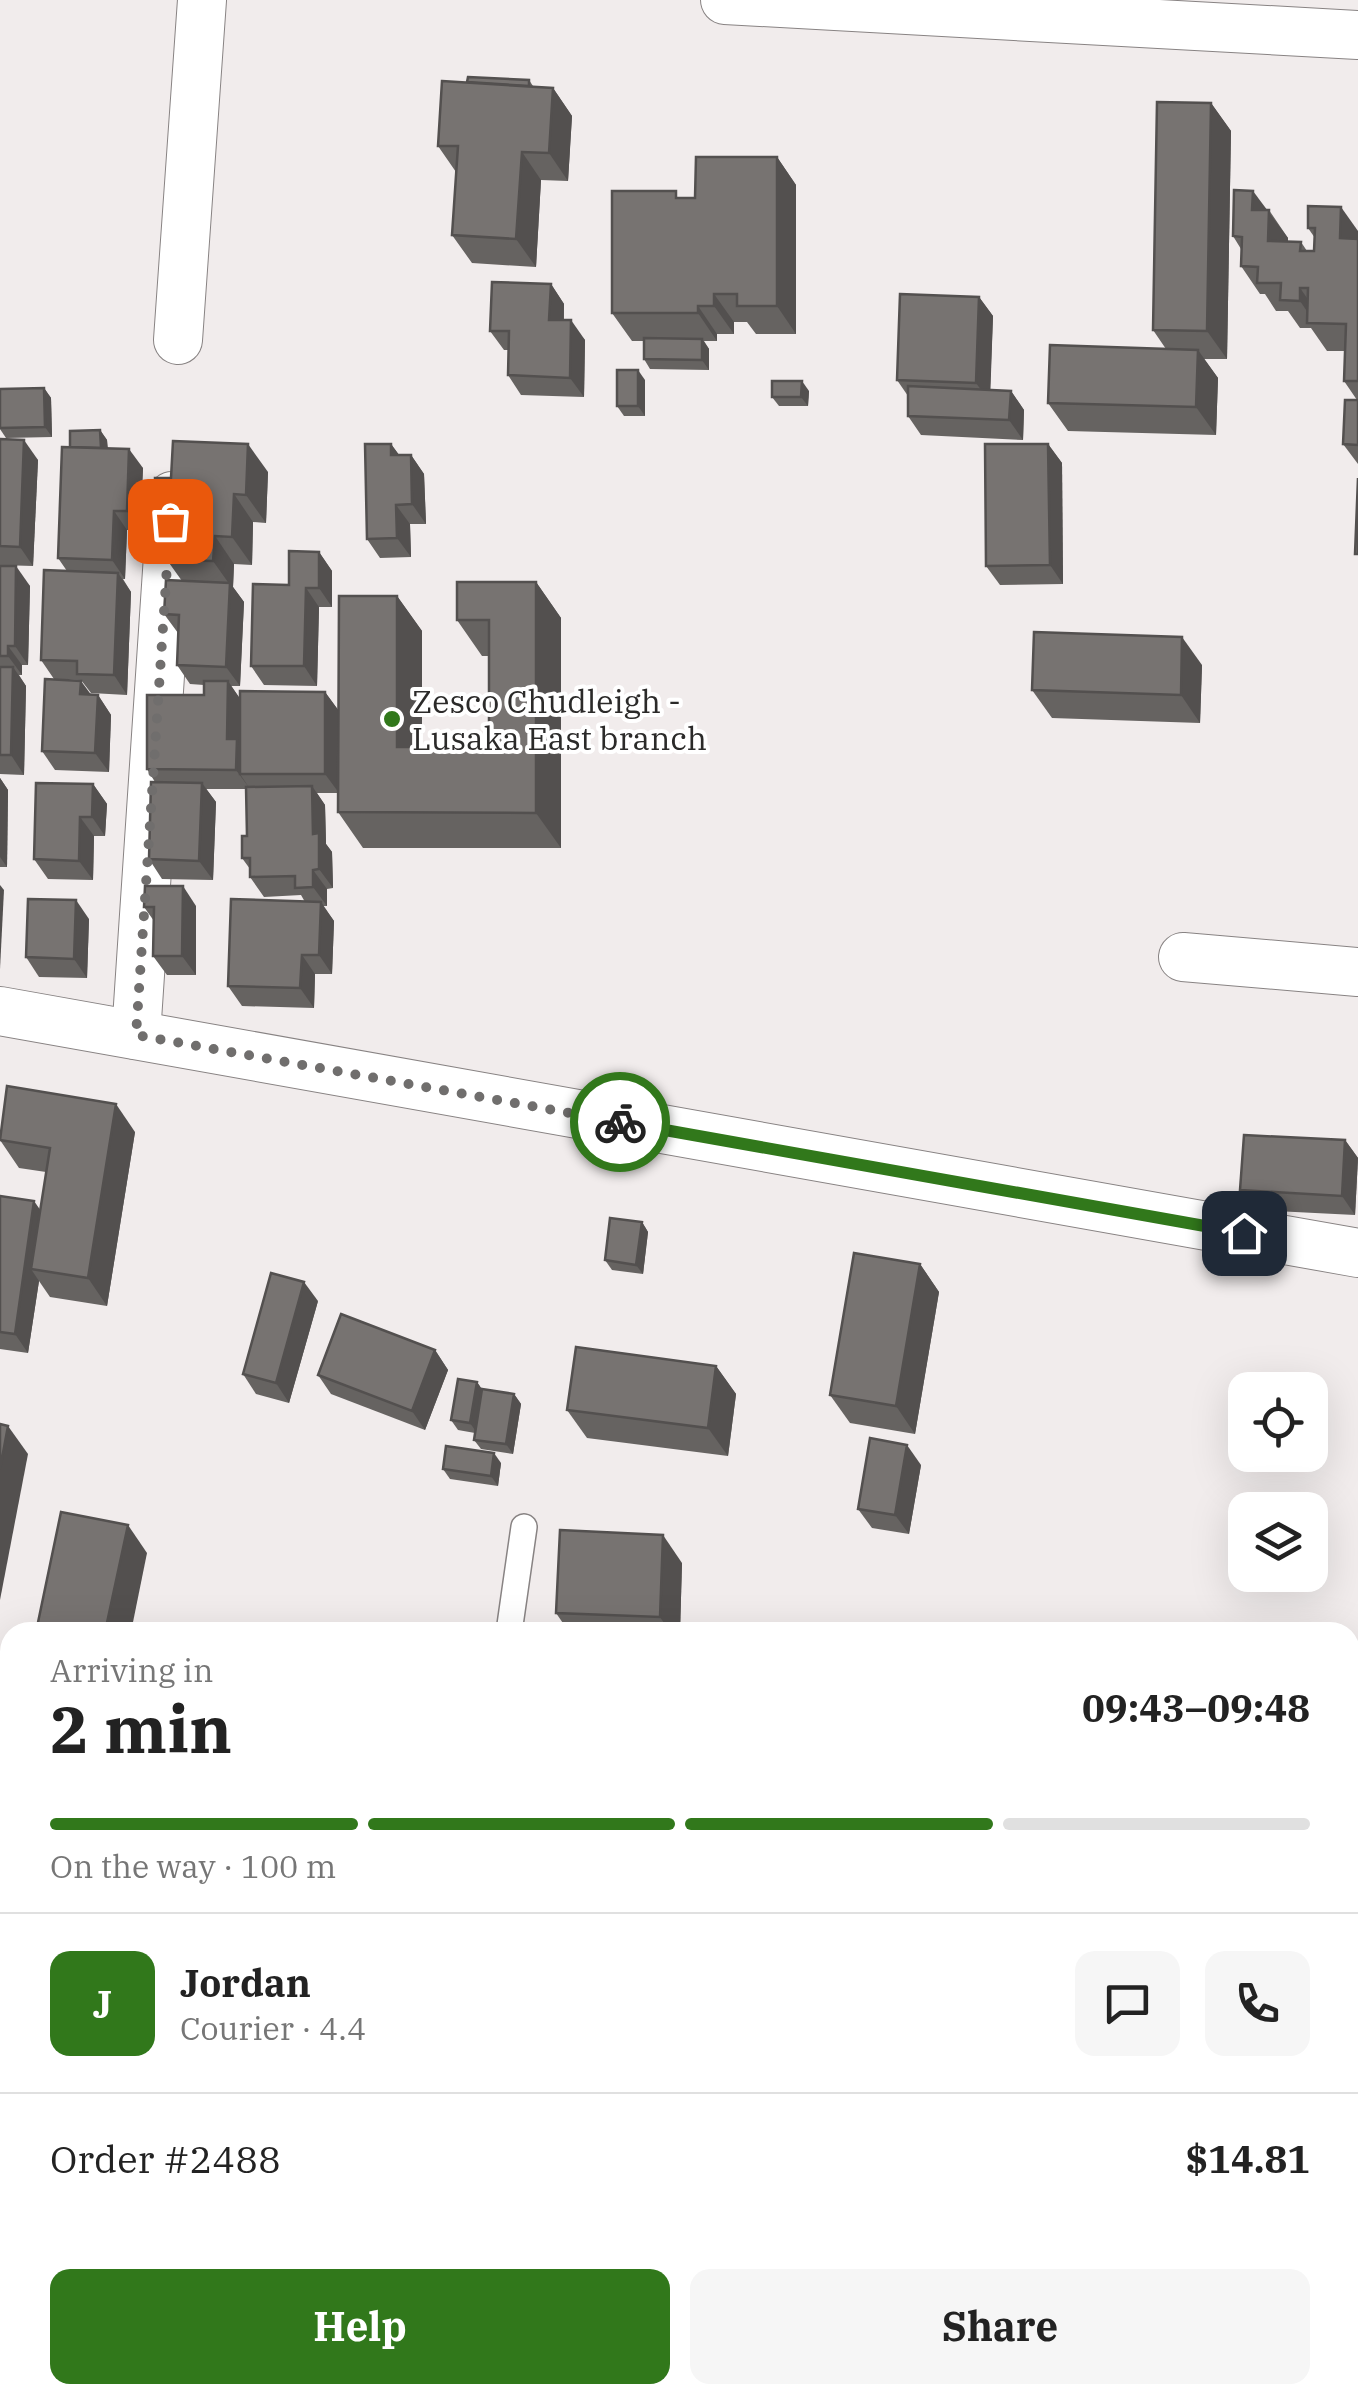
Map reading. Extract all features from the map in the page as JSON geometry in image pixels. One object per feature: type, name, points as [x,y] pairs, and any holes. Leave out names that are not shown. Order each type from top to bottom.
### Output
[{"type":"street","points":[[178,340],[202,0]]},
{"type":"street","points":[[725,0],[1358,36]]},
{"type":"street","points":[[136,1035],[174,462]]},
{"type":"street","points":[[1184,957],[1358,972]]},
{"type":"street","points":[[0,1011],[1358,1253]]},
{"type":"lane","points":[[510,1622],[524,1527]]},
{"type":"building","points":[[468,77],[529,80],[529,86],[467,82]]},
{"type":"building","points":[[442,81],[553,88],[549,153],[522,152],[516,239],[452,235],[458,146],[438,146]]},
{"type":"building","points":[[1157,102],[1211,103],[1207,331],[1153,330]]},
{"type":"building","points":[[696,157],[777,157],[777,306],[737,306],[737,294],[714,294],[714,306],[698,306],[698,313],[612,313],[612,191],[676,191],[676,198],[695,198]]},
{"type":"building","points":[[1234,190],[1253,191],[1252,210],[1269,210],[1268,241],[1301,242],[1300,251],[1314,251],[1315,228],[1308,228],[1308,206],[1341,207],[1340,238],[1358,239],[1358,381],[1344,381],[1346,324],[1307,323],[1308,288],[1300,288],[1300,301],[1280,300],[1281,283],[1257,283],[1258,267],[1241,266],[1242,237],[1233,236]]},
{"type":"building","points":[[492,282],[551,284],[549,320],[571,320],[570,378],[508,375],[509,331],[490,331]]},
{"type":"building","points":[[900,294],[979,297],[976,383],[897,380]]},
{"type":"building","points":[[644,338],[702,339],[702,360],[644,359]]},
{"type":"building","points":[[1050,345],[1198,350],[1196,407],[1048,403]]},
{"type":"building","points":[[617,370],[638,370],[638,406],[617,406]]},
{"type":"building","points":[[772,381],[802,381],[801,397],[772,397]]},
{"type":"building","points":[[908,386],[1011,391],[1009,420],[908,416]]},
{"type":"building","points":[[44,388],[45,427],[0,428],[0,389]]},
{"type":"building","points":[[1345,400],[1358,400],[1358,445],[1343,444]]},
{"type":"building","points":[[100,430],[101,448],[70,447],[70,431]]},
{"type":"building","points":[[0,439],[24,440],[20,547],[0,546]]},
{"type":"building","points":[[173,441],[248,444],[246,495],[234,494],[232,537],[215,536],[213,561],[167,560],[169,510],[155,510],[155,478],[171,478]]},
{"type":"building","points":[[365,444],[391,444],[391,455],[411,455],[412,504],[396,505],[397,538],[367,539]]},
{"type":"building","points":[[985,444],[1048,444],[1050,565],[986,566]]},
{"type":"building","points":[[62,447],[129,449],[127,511],[114,511],[112,560],[58,558]]},
{"type":"building","points":[[1358,478],[1358,554],[1355,554]]},
{"type":"building","points":[[289,551],[319,552],[319,588],[306,588],[304,666],[251,666],[253,584],[289,585]]},
{"type":"building","points":[[0,566],[16,566],[15,646],[8,646],[8,656],[0,656]]},
{"type":"building","points":[[44,570],[118,573],[114,675],[77,674],[77,661],[41,660]]},
{"type":"building","points":[[166,580],[230,583],[226,667],[177,665],[179,615],[164,614]]},
{"type":"building","points":[[457,582],[536,582],[536,813],[338,812],[339,596],[397,596],[397,747],[489,747],[489,620],[457,620]]},
{"type":"building","points":[[1034,632],[1182,637],[1181,695],[1032,690]]},
{"type":"building","points":[[0,667],[13,667],[11,755],[0,755]]},
{"type":"building","points":[[45,679],[81,681],[80,694],[98,695],[95,753],[42,751]]},
{"type":"building","points":[[204,681],[228,681],[227,739],[237,739],[236,770],[147,769],[147,695],[204,695]]},
{"type":"building","points":[[240,691],[325,692],[325,774],[240,774]]},
{"type":"building","points":[[151,782],[202,783],[199,861],[149,859]]},
{"type":"building","points":[[36,783],[93,784],[92,817],[80,817],[79,861],[34,859]]},
{"type":"building","points":[[312,786],[313,834],[319,833],[319,869],[313,870],[313,887],[295,888],[295,876],[250,877],[250,858],[242,858],[242,836],[247,836],[246,787]]},
{"type":"building","points":[[145,886],[183,886],[182,956],[153,956],[154,907],[144,907]]},
{"type":"building","points":[[28,899],[76,900],[74,959],[26,957]]},
{"type":"building","points":[[231,899],[321,902],[319,955],[302,955],[300,988],[228,986]]},
{"type":"building","points":[[7,1086],[116,1104],[88,1278],[31,1269],[50,1148],[0,1140]]},
{"type":"building","points":[[1244,1135],[1345,1140],[1342,1196],[1240,1190]]},
{"type":"building","points":[[0,1196],[34,1201],[15,1334],[0,1332]]},
{"type":"building","points":[[610,1218],[642,1222],[636,1265],[605,1260]]},
{"type":"building","points":[[854,1253],[920,1264],[896,1406],[830,1395]]},
{"type":"building","points":[[271,1273],[304,1282],[276,1383],[243,1374]]},
{"type":"building","points":[[341,1314],[435,1350],[412,1411],[318,1375]]},
{"type":"building","points":[[576,1347],[716,1366],[708,1428],[567,1410]]},
{"type":"building","points":[[458,1379],[477,1382],[470,1423],[451,1420]]},
{"type":"building","points":[[482,1389],[514,1394],[506,1444],[474,1440]]},
{"type":"building","points":[[0,1424],[8,1426],[0,1469]]},
{"type":"building","points":[[870,1438],[907,1445],[895,1515],[858,1509]]},
{"type":"building","points":[[446,1446],[494,1453],[491,1476],[443,1469]]},
{"type":"building","points":[[61,1512],[128,1525],[107,1622],[38,1622]]},
{"type":"building","points":[[560,1530],[663,1535],[660,1617],[556,1613]]},
{"type":"way so far","points":[[170,521],[136,1035],[620,1122]]},
{"type":"place","name":"Zesco Chudleigh - Lusaka East branch","points":[[392,719]]},
{"type":"route","points":[[620,1122],[1244,1233]]}]
